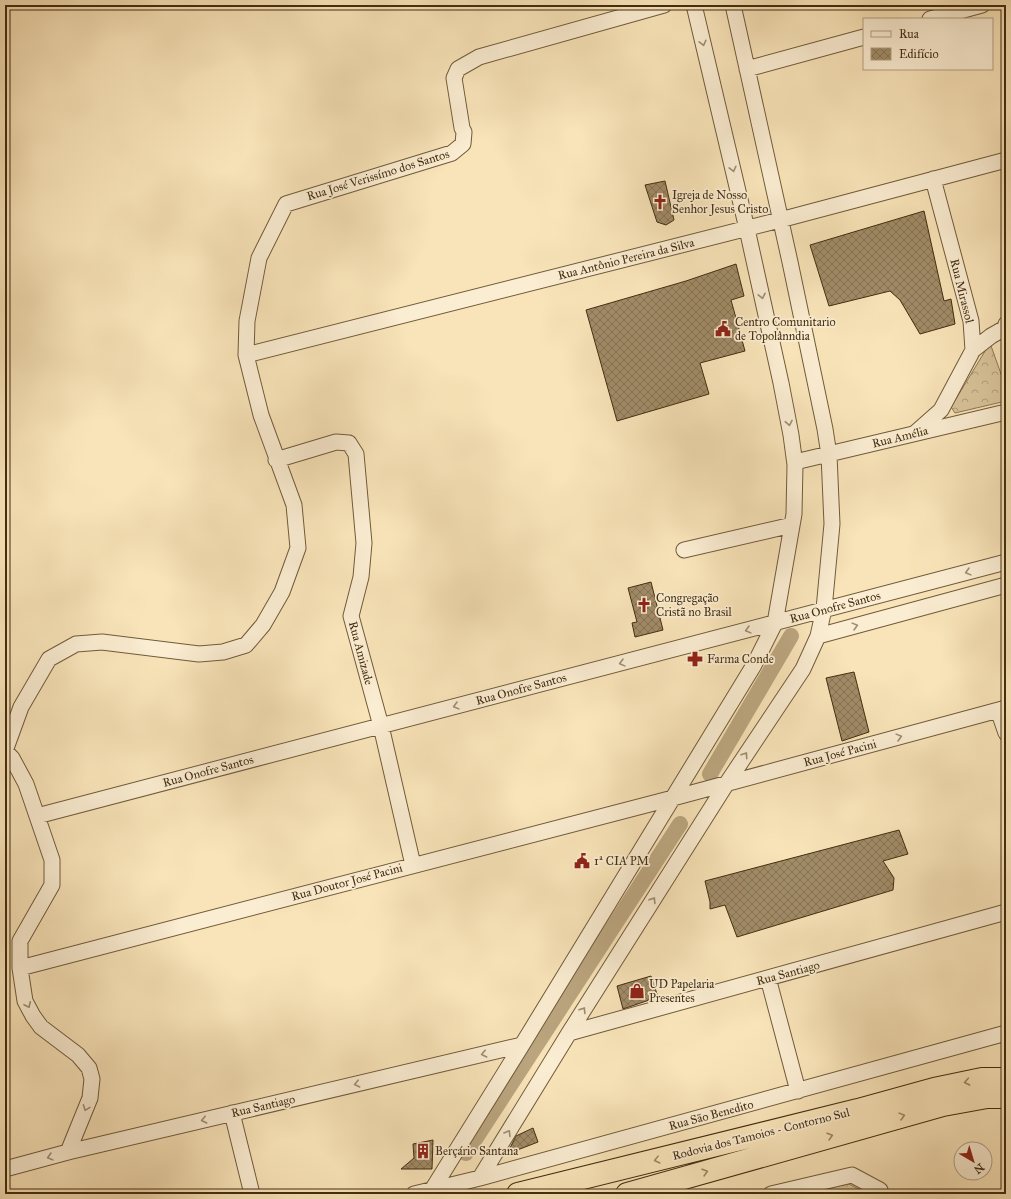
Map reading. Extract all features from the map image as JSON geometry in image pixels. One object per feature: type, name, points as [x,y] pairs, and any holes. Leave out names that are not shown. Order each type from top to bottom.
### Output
[{"type":"highway","name":"Rodovia dos Tamoios - Contorno Sul","points":[[518,1194],[858,1110],[934,1089],[982,1079],[1006,1078]]},
{"type":"highway","name":"Rodovia dos Tamoios - Contorno Sul","points":[[627,1194],[864,1126],[943,1105],[987,1097],[1006,1097]]},
{"type":"street","name":"Rua José Verissímo dos Santos","points":[[246,356],[247,321],[259,258],[286,204],[452,153],[463,144],[464,132],[462,128],[454,78],[458,69],[470,61],[479,57],[664,5]]},
{"type":"street","points":[[439,1190],[522,1045],[754,665],[775,623],[794,514],[795,462],[781,383],[747,229],[694,5]]},
{"type":"street","points":[[480,1178],[569,1033],[727,783],[803,669],[818,636],[824,609],[832,524],[829,455],[801,315],[733,5]]},
{"type":"street","points":[[934,18],[982,5]]},
{"type":"street","points":[[747,69],[863,37]]},
{"type":"street","name":"Rua Antônio Pereira da Silva","points":[[246,356],[747,229],[1006,160]]},
{"type":"street","name":"Rua Mirassol","points":[[933,179],[971,321],[973,350]]},
{"type":"street","points":[[915,433],[941,410],[973,350],[991,336],[1005,328],[1006,324]]},
{"type":"street","points":[[68,1152],[90,1098],[92,1079],[89,1068],[78,1055],[41,1027],[25,1001],[20,968],[20,941],[52,885],[52,860],[26,784],[12,758],[5,751],[21,707],[49,659],[76,644],[102,642],[199,654],[223,652],[246,645],[263,625],[282,592],[298,548],[294,506],[276,460],[261,415],[246,356]]},
{"type":"street","name":"Rua Amélia","points":[[795,462],[1006,412]]},
{"type":"street","name":"Rua Amizade","points":[[276,460],[336,442],[349,443],[356,454],[364,543],[361,577],[351,616],[381,726],[413,865]]},
{"type":"street","points":[[684,550],[792,525]]},
{"type":"street","name":"Rua Onofre Santos","points":[[37,816],[1006,562]]},
{"type":"street","name":"Rua Onofre Santos","points":[[818,636],[1006,585]]},
{"type":"street","points":[[1002,709],[1006,733]]},
{"type":"street","name":"Rua José Pacini","points":[[673,798],[1002,709]]},
{"type":"street","name":"Rua Doutor José Pacini","points":[[20,968],[673,798]]},
{"type":"street","name":"Rua Santiago","points":[[569,1033],[1006,912]]},
{"type":"street","points":[[768,978],[798,1091]]},
{"type":"street","name":"Rua São Benedito","points":[[414,1194],[439,1190],[1006,1033]]},
{"type":"street","name":"Rua Santiago","points":[[5,1169],[68,1152],[522,1045]]},
{"type":"street","points":[[232,1114],[252,1194]]},
{"type":"street","points":[[771,1194],[852,1175],[880,1190],[881,1194]]},
{"type":"green space","points":[[990,343],[1006,388],[1006,401],[955,413],[951,407]]},
{"type":"green space","points":[[847,1183],[868,1194],[800,1194]]},
{"type":"building","name":"Igreja de Nosso Senhor Jesus Cristo","points":[[665,181],[674,220],[666,225],[657,222],[645,185]]},
{"type":"building","points":[[924,211],[944,301],[951,299],[955,324],[920,334],[900,300],[890,291],[829,306],[810,245]]},
{"type":"building","points":[[736,264],[744,296],[731,300],[745,351],[700,363],[709,394],[617,421],[586,310],[686,281]]},
{"type":"building","name":"Congregação Cristã no Brasil","points":[[651,582],[663,630],[635,637],[632,623],[637,622],[628,588]]},
{"type":"building","points":[[854,672],[869,732],[842,741],[826,678]]},
{"type":"building","points":[[899,830],[908,854],[883,861],[894,878],[893,890],[737,937],[725,905],[710,909],[710,902],[705,881]]},
{"type":"building","name":"UD Papelaria Presentes","points":[[651,976],[658,997],[623,1009],[617,986]]},
{"type":"building","points":[[533,1128],[538,1142],[507,1154],[516,1136]]},
{"type":"building","name":"Berçário Santana","points":[[433,1140],[432,1169],[401,1169],[414,1158],[413,1144]]},
{"type":"waterway","points":[[710,774],[791,636]]},
{"type":"waterway","points":[[466,1153],[680,824]]},
{"type":"place","name":"Igreja de Nosso Senhor Jesus Cristo","points":[[660,202]]},
{"type":"place","name":"Centro Comunitario de Topolânndia","points":[[723,329]]},
{"type":"place","name":"Congregação Cristã no Brasil","points":[[644,605]]},
{"type":"place","name":"Farma Conde","points":[[695,659]]},
{"type":"place","name":"1ª CIA PM","points":[[582,861]]},
{"type":"place","name":"UD Papelaria Presentes","points":[[637,991]]},
{"type":"place","name":"Berçário Santana","points":[[423,1151]]}]
